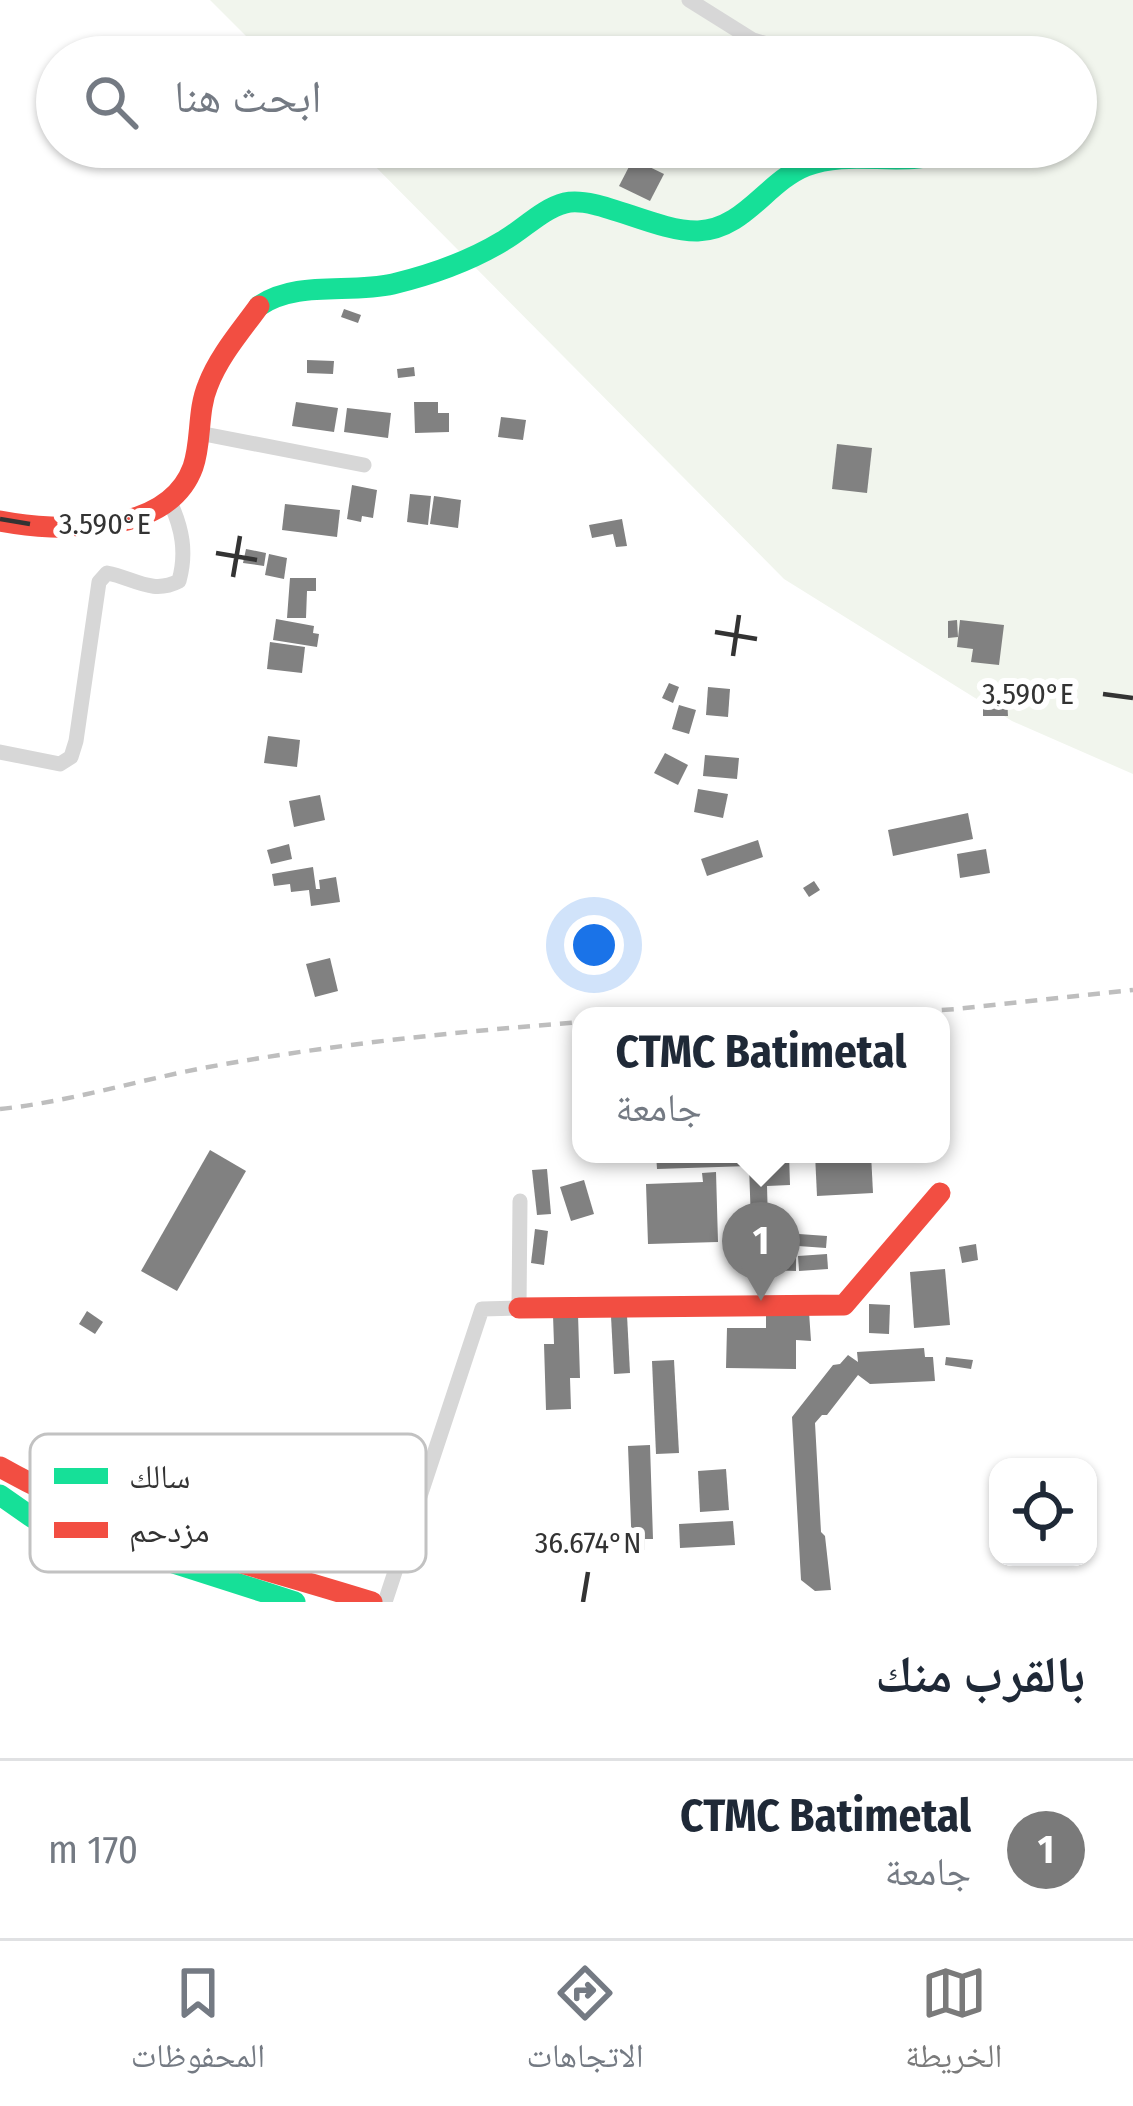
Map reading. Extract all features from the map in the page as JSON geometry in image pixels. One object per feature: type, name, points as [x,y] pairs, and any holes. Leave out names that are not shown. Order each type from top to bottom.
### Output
[{"type":"main road","points":[[0,521],[47,528],[127,521],[170,502],[191,472],[202,398],[214,370],[267,299],[392,284],[483,251],[559,205],[578,200],[648,224],[708,230],[733,222],[784,177],[803,168]]},
{"type":"main road","points":[[519,1307],[844,1305],[940,1193]]},
{"type":"main road","points":[[0,1468],[30,1487]]},
{"type":"main road","points":[[0,1495],[30,1515]]},
{"type":"main road","points":[[202,1572],[295,1602]]},
{"type":"main road","points":[[272,1572],[372,1602]]},
{"type":"street","points":[[689,0],[747,36]]},
{"type":"street","points":[[199,433],[364,465]]},
{"type":"street","points":[[0,752],[60,764],[71,757],[98,582],[106,573],[146,587],[167,587],[179,581],[182,527],[170,502]]},
{"type":"street","points":[[426,1478],[482,1309],[519,1307],[520,1201]]},
{"type":"street","points":[[385,1602],[395,1572]]},
{"type":"shaded area","points":[[210,0],[1133,0],[1133,774],[1012,721],[784,579],[377,168],[1097,168],[1097,36],[246,36]]},
{"type":"building","points":[[628,168],[652,168],[664,174],[650,201],[619,186]]},
{"type":"building","points":[[344,309],[361,315],[358,323],[341,317]]},
{"type":"building","points":[[307,360],[334,361],[333,374],[307,373]]},
{"type":"building","points":[[414,367],[415,376],[398,378],[397,369]]},
{"type":"building","points":[[296,402],[338,408],[334,432],[292,426]]},
{"type":"building","points":[[414,402],[438,402],[438,413],[449,413],[449,432],[415,433]]},
{"type":"building","points":[[347,408],[391,413],[388,438],[344,432]]},
{"type":"building","points":[[501,417],[526,420],[523,440],[498,437]]},
{"type":"building","points":[[837,444],[872,448],[867,493],[832,489]]},
{"type":"building","points":[[352,485],[377,490],[373,518],[347,519]]},
{"type":"building","points":[[410,494],[431,496],[428,525],[407,522]]},
{"type":"building","points":[[434,496],[461,500],[458,528],[430,524]]},
{"type":"building","points":[[285,504],[340,510],[337,537],[282,530]]},
{"type":"building","points":[[622,519],[627,546],[616,547],[613,534],[592,538],[589,525]]},
{"type":"building","points":[[246,549],[266,553],[264,566],[243,563]]},
{"type":"building","points":[[269,554],[287,558],[284,579],[265,575]]},
{"type":"building","points":[[290,578],[316,578],[316,591],[307,591],[306,618],[287,618]]},
{"type":"building","points":[[276,619],[314,626],[313,633],[319,634],[317,647],[273,640]]},
{"type":"building","points":[[957,620],[958,637],[948,638],[948,621]]},
{"type":"building","points":[[960,620],[1004,625],[999,665],[971,662],[973,649],[957,647]]},
{"type":"building","points":[[270,642],[305,647],[302,673],[267,669]]},
{"type":"building","points":[[669,683],[679,687],[673,703],[662,698]]},
{"type":"building","points":[[708,687],[730,689],[728,717],[706,715]]},
{"type":"building","points":[[983,698],[1007,698],[1008,716],[983,716]]},
{"type":"building","points":[[679,705],[696,710],[689,734],[672,729]]},
{"type":"building","points":[[268,736],[300,740],[297,767],[264,763]]},
{"type":"building","points":[[665,753],[688,765],[678,785],[654,773]]},
{"type":"building","points":[[705,755],[739,758],[737,779],[703,776]]},
{"type":"building","points":[[698,789],[728,794],[723,818],[694,812]]},
{"type":"building","points":[[320,795],[325,820],[294,827],[289,801]]},
{"type":"building","points":[[968,813],[973,839],[893,856],[888,830]]},
{"type":"building","points":[[758,840],[763,857],[707,876],[701,859]]},
{"type":"building","points":[[289,844],[292,859],[271,864],[267,850]]},
{"type":"building","points":[[986,849],[990,873],[960,878],[957,854]]},
{"type":"building","points":[[313,867],[316,889],[320,889],[319,880],[336,877],[340,902],[311,906],[309,890],[291,892],[290,884],[274,886],[272,874]]},
{"type":"building","points":[[814,881],[820,890],[809,897],[803,888]]},
{"type":"building","points":[[330,958],[338,991],[315,997],[306,964]]},
{"type":"building","points":[[210,1150],[246,1171],[177,1291],[141,1271]]},
{"type":"building","points":[[657,1163],[789,1163],[790,1185],[767,1186],[768,1222],[751,1222],[749,1166],[657,1169]]},
{"type":"building","points":[[815,1163],[871,1163],[873,1193],[817,1196]]},
{"type":"building","points":[[547,1169],[551,1214],[537,1215],[532,1170]]},
{"type":"building","points":[[716,1172],[718,1242],[648,1244],[646,1184],[703,1182],[702,1173]]},
{"type":"building","points":[[584,1180],[594,1214],[571,1221],[560,1187]]},
{"type":"building","points":[[535,1229],[548,1231],[544,1265],[531,1263]]},
{"type":"building","points":[[767,1234],[796,1235],[796,1248],[767,1249]]},
{"type":"building","points":[[799,1234],[827,1236],[826,1248],[798,1246]]},
{"type":"building","points":[[750,1235],[765,1235],[766,1249],[751,1250]]},
{"type":"building","points":[[976,1244],[978,1260],[962,1263],[959,1247]]},
{"type":"building","points":[[827,1254],[828,1269],[799,1271],[798,1256]]},
{"type":"building","points":[[765,1255],[766,1270],[752,1272],[751,1257]]},
{"type":"building","points":[[768,1256],[796,1256],[796,1271],[767,1270]]},
{"type":"building","points":[[945,1269],[950,1325],[914,1328],[910,1272]]},
{"type":"building","points":[[869,1304],[890,1305],[889,1334],[869,1333]]},
{"type":"building","points":[[87,1311],[103,1322],[95,1334],[79,1324]]},
{"type":"building","points":[[766,1311],[809,1312],[811,1341],[796,1340],[796,1369],[726,1368],[727,1328],[766,1328]]},
{"type":"building","points":[[578,1314],[580,1378],[570,1378],[571,1409],[546,1410],[544,1344],[554,1344],[553,1315]]},
{"type":"building","points":[[627,1315],[630,1373],[614,1374],[611,1316]]},
{"type":"building","points":[[924,1348],[925,1357],[933,1357],[935,1381],[870,1384],[858,1375],[827,1415],[815,1423],[821,1532],[831,1590],[815,1591],[801,1580],[792,1417],[833,1365],[848,1355],[858,1362],[857,1352]]},
{"type":"building","points":[[946,1357],[973,1360],[971,1369],[945,1365]]},
{"type":"building","points":[[674,1360],[679,1453],[656,1454],[652,1361]]},
{"type":"building","points":[[650,1445],[653,1539],[645,1539],[645,1550],[632,1551],[628,1446]]},
{"type":"building","points":[[726,1469],[729,1510],[700,1512],[698,1471]]},
{"type":"building","points":[[733,1521],[735,1545],[680,1548],[679,1524]]},
{"type":"railway","points":[[950,1009],[1133,990]]},
{"type":"railway","points":[[0,1109],[293,1053],[572,1023]]},
{"type":"traffic: fast","points":[[259,306],[290,293],[376,287],[435,272],[490,248],[565,203],[593,204],[681,230],[714,228],[742,214],[802,168]]},
{"type":"traffic: fast","points":[[0,1495],[30,1516]]},
{"type":"traffic: fast","points":[[201,1572],[295,1602]]},
{"type":"traffic: jam","points":[[0,521],[51,527],[109,524],[160,506],[180,490],[193,467],[208,385],[259,306]]},
{"type":"traffic: jam","points":[[519,1308],[844,1305],[940,1193]]},
{"type":"traffic: jam","points":[[0,1467],[30,1482]]},
{"type":"traffic: jam","points":[[272,1572],[372,1602]]},
{"type":"place","name":"CTMC Batimetal","points":[[761,1301]]}]
